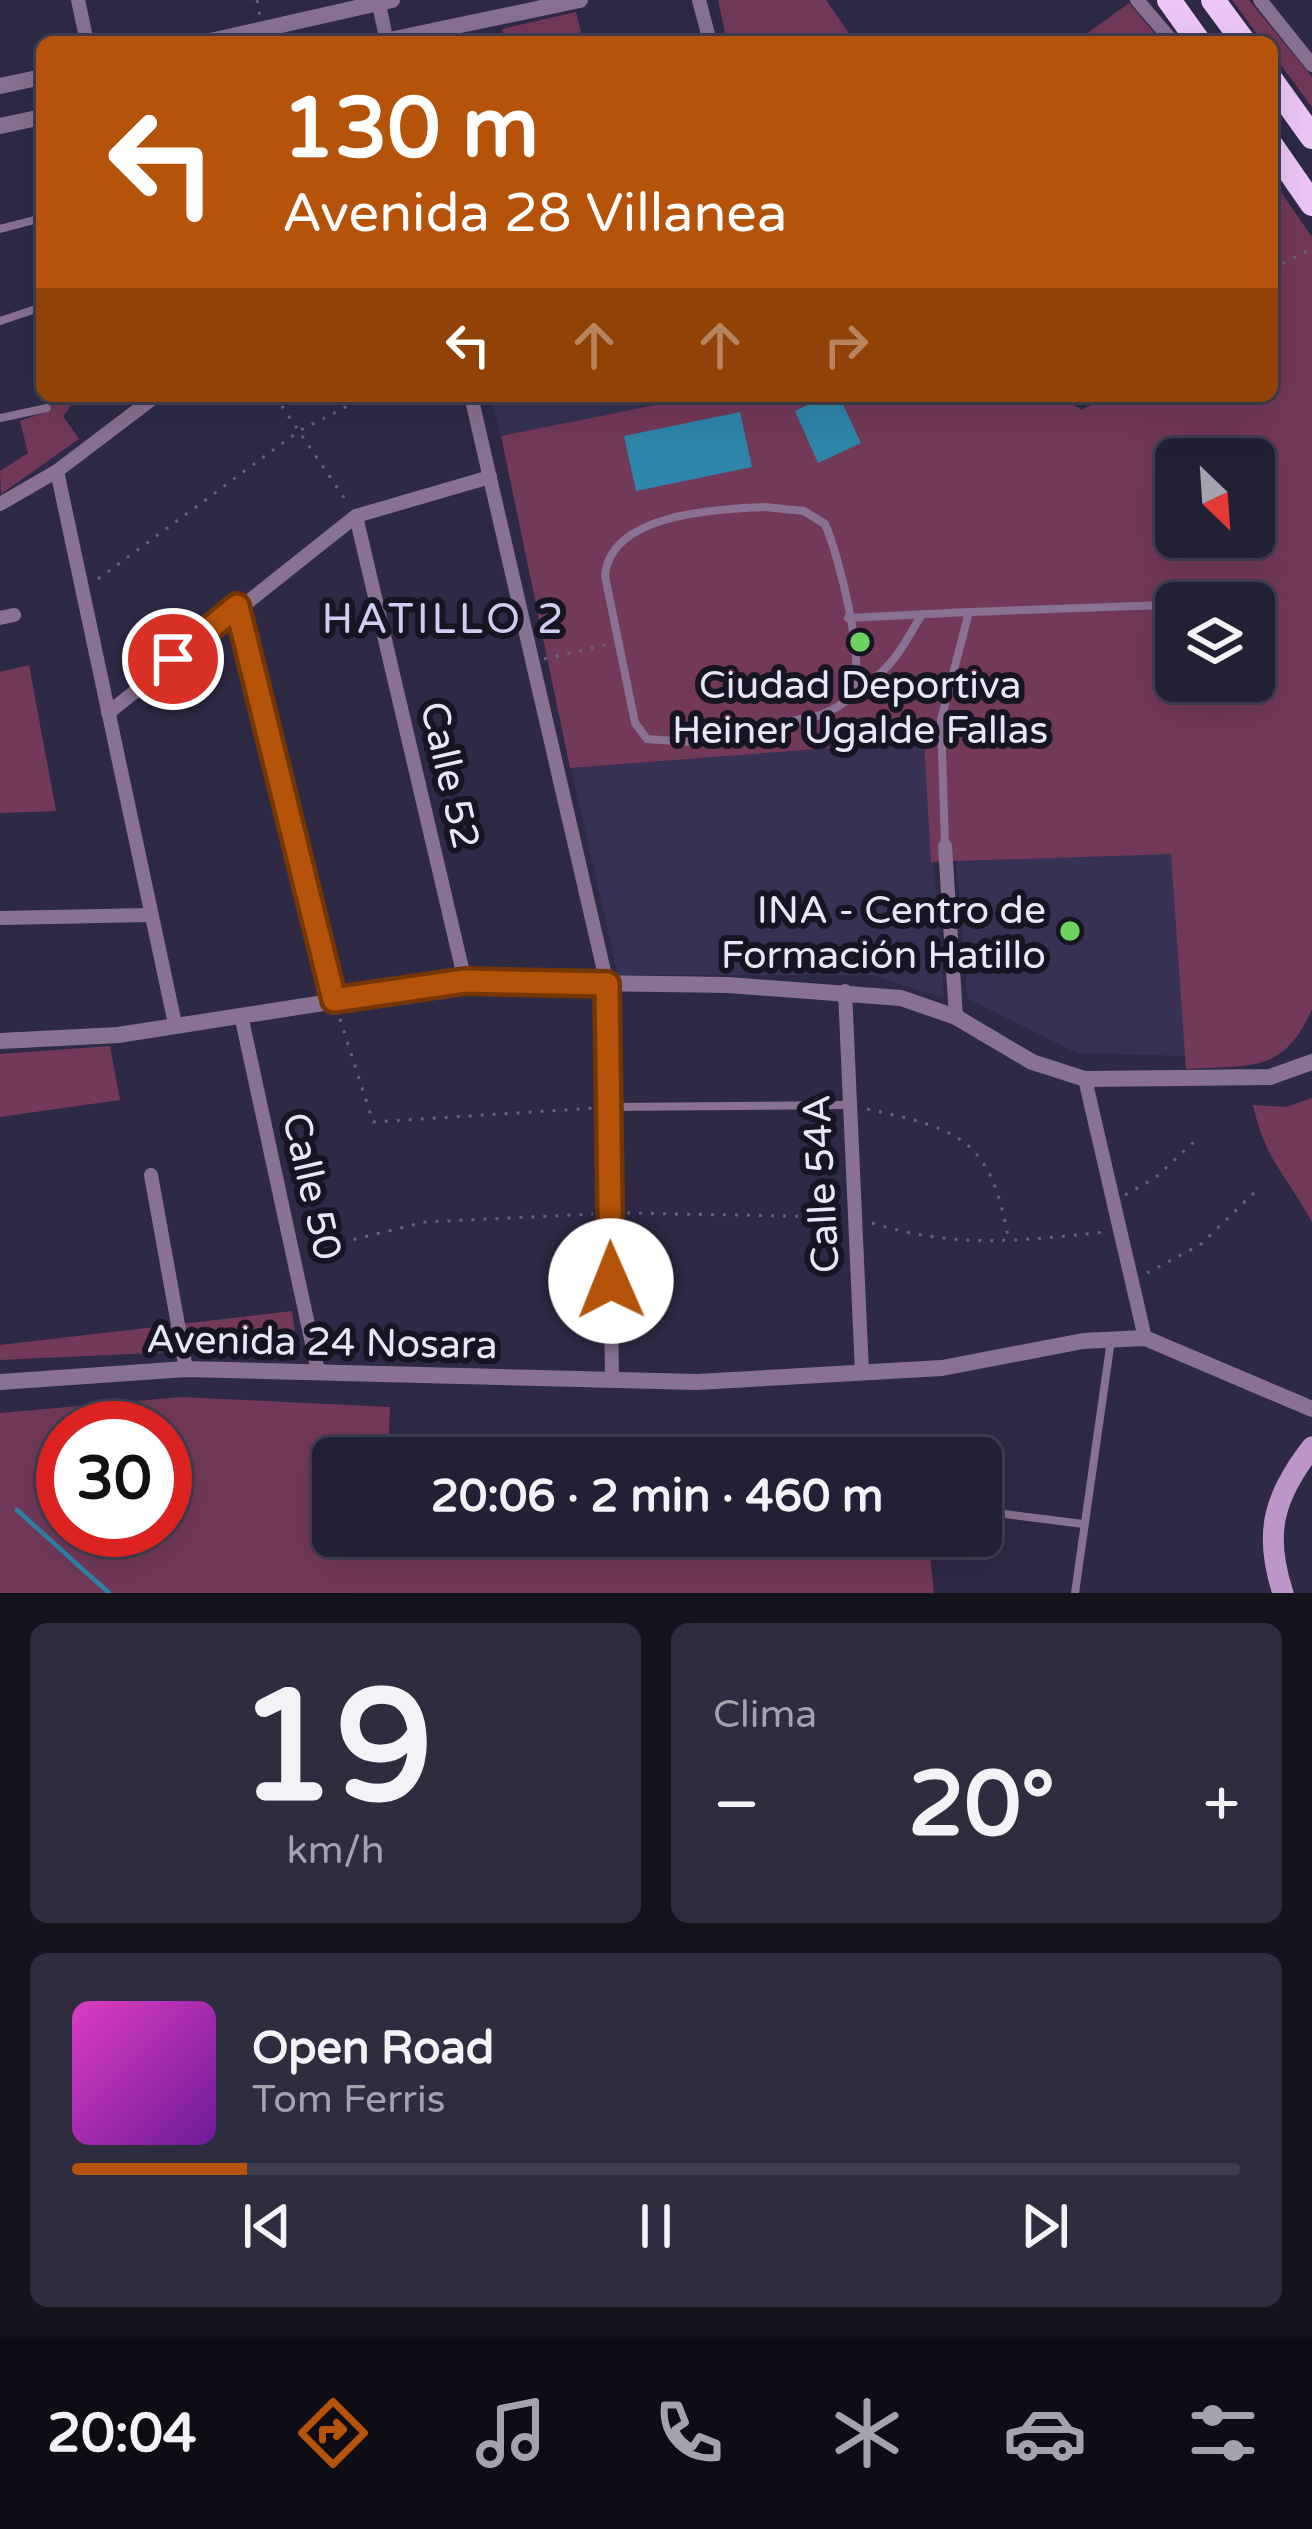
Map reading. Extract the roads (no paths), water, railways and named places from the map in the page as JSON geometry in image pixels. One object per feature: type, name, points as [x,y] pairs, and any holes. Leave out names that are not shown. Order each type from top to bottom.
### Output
[{"type":"highway","points":[[1169,0],[1194,36]]},
{"type":"highway","points":[[1214,0],[1240,36]]},
{"type":"highway","points":[[1278,90],[1312,137]]},
{"type":"highway","points":[[1278,156],[1312,204]]},
{"type":"main road","points":[[1280,1591],[1270,1546],[1271,1522],[1277,1498],[1312,1448]]},
{"type":"street","points":[[78,0],[86,36]]},
{"type":"street","points":[[412,36],[580,0]]},
{"type":"street","points":[[699,0],[708,36]]},
{"type":"street","points":[[1137,0],[1168,36]]},
{"type":"street","points":[[1260,0],[1312,65]]},
{"type":"street","points":[[232,36],[383,1],[384,36]]},
{"type":"street","points":[[0,86],[36,78]]},
{"type":"street","points":[[0,126],[36,122]]},
{"type":"street","points":[[0,504],[57,471],[148,402]]},
{"type":"street","points":[[472,402],[607,984],[612,1378]]},
{"type":"street","points":[[57,471],[175,1024]]},
{"type":"street","points":[[108,713],[237,606],[356,517],[490,477]]},
{"type":"street","name":"Calle 52","points":[[356,517],[465,981]]},
{"type":"street","points":[[237,606],[334,1000]]},
{"type":"street","points":[[945,847],[956,1017]]},
{"type":"street","points":[[0,918],[152,915]]},
{"type":"street","points":[[0,1040],[118,1034],[465,981],[845,991],[901,998],[956,1017],[1033,1062],[1084,1078],[1270,1077],[1312,1062]]},
{"type":"street","name":"Calle 54A","points":[[845,991],[862,1373]]},
{"type":"street","name":"Calle 50","points":[[241,1015],[318,1371]]},
{"type":"street","points":[[1084,1078],[1145,1338],[1303,1406]]},
{"type":"street","points":[[1090,1102],[1108,1079]]},
{"type":"street","points":[[152,1175],[186,1369]]},
{"type":"street","name":"Avenida 24 Nosara","points":[[0,1382],[186,1369],[697,1382],[942,1368],[1112,1338],[1145,1338]]},
{"type":"lane","points":[[0,229],[36,220]]},
{"type":"lane","points":[[0,321],[36,309]]},
{"type":"lane","points":[[0,418],[47,408]]},
{"type":"lane","points":[[853,691],[856,670],[848,617],[825,524],[804,512],[730,508],[638,530],[615,543],[605,576],[635,722],[647,740],[663,743],[821,715],[841,706],[853,691],[877,680],[922,614]]},
{"type":"lane","points":[[848,617],[1155,605]]},
{"type":"lane","points":[[945,847],[941,720],[969,612]]},
{"type":"lane","points":[[610,1107],[848,1105]]},
{"type":"lane","points":[[1076,1593],[1112,1338]]},
{"type":"lane","points":[[1002,1513],[1083,1524]]},
{"type":"water","points":[[814,402],[842,402],[861,443],[818,463],[795,411]]},
{"type":"water","points":[[740,412],[752,467],[636,491],[624,436]]},
{"type":"waterway","points":[[17,1510],[109,1593]]},
{"type":"place","name":"Ciudad Deportiva Heiner Ugalde Fallas","points":[[860,642]]},
{"type":"place","name":"INA - Centro de Formación Hatillo","points":[[1070,931]]},
{"type":"district","name":"HATILLO 2","points":[[444,618]]}]
